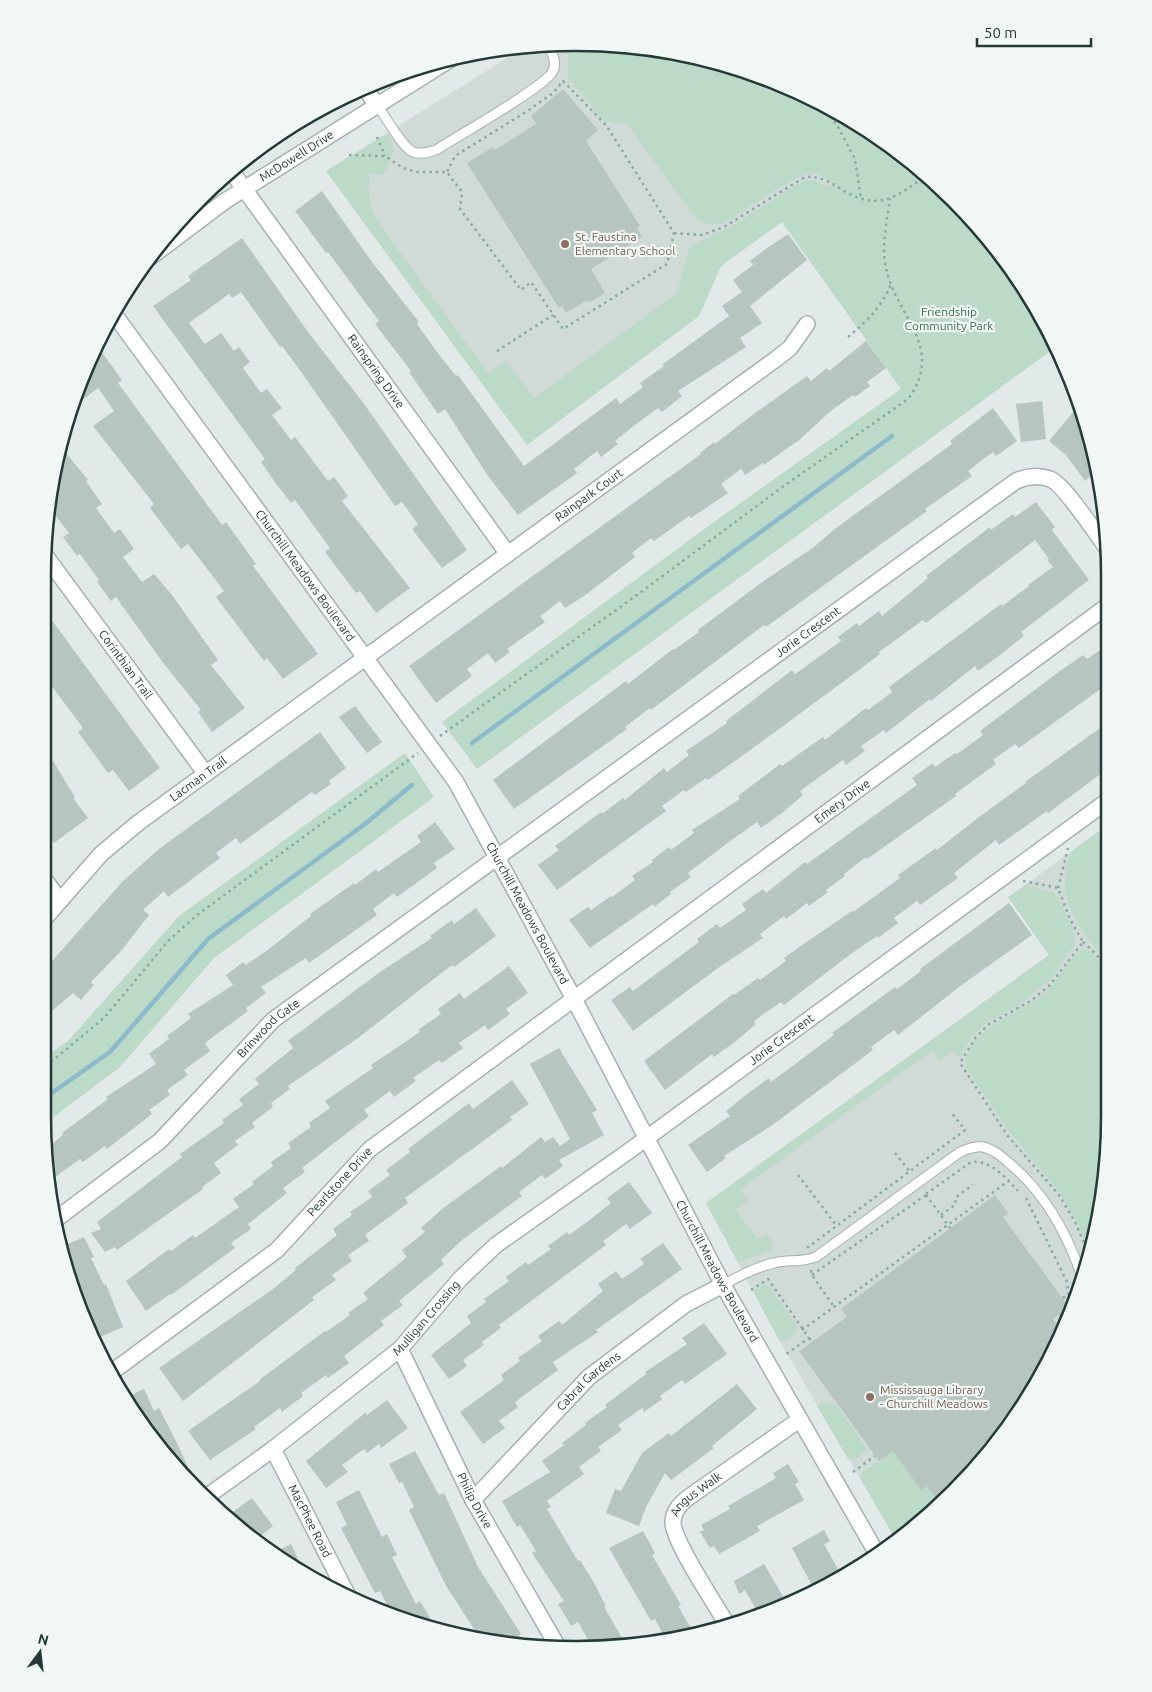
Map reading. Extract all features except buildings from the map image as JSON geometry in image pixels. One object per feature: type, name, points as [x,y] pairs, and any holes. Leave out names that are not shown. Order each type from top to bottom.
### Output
[{"type":"street","name":"McDowell Drive","points":[[172,241],[244,189],[429,72]]},
{"type":"street","points":[[368,94],[376,104]]},
{"type":"street","name":"Rainspring Drive","points":[[235,177],[508,554]]},
{"type":"street","name":"Churchill Meadows Boulevard","points":[[119,320],[456,782],[574,998],[723,1285],[874,1548]]},
{"type":"street","name":"Rainpark Court","points":[[365,658],[776,359],[790,348],[807,324]]},
{"type":"street","name":"Jorie Crescent","points":[[497,857],[1016,481],[1027,476],[1051,479],[1063,490],[1100,538]]},
{"type":"street","name":"Corinthian Trail","points":[[51,564],[206,774]]},
{"type":"street","name":"Emery Drive","points":[[574,998],[1101,611]]},
{"type":"street","name":"Lacman Trail","points":[[51,911],[116,841],[365,658]]},
{"type":"street","name":"Jorie Crescent","points":[[647,1138],[1002,876],[1101,806]]},
{"type":"street","name":"Brinwood Gate","points":[[61,1216],[160,1141],[273,1020],[497,857]]},
{"type":"street","points":[[51,888],[60,901]]},
{"type":"street","name":"Pearlstone Drive","points":[[117,1369],[277,1250],[370,1149],[574,998]]},
{"type":"street","name":"Mulligan Crossing","points":[[211,1493],[273,1449],[400,1349],[460,1279],[496,1245],[647,1138]]},
{"type":"street","name":"Cabral Gardens","points":[[473,1500],[589,1378],[686,1304],[723,1285]]},
{"type":"street","name":"Philip Drive","points":[[400,1349],[473,1500],[554,1640]]},
{"type":"street","name":"Angus Walk","points":[[724,1619],[677,1538],[674,1516],[683,1502],[799,1420]]},
{"type":"street","name":"MacPhee Road","points":[[273,1449],[343,1587]]},
{"type":"lane","points":[[376,104],[406,146],[413,152],[424,154],[459,136],[546,80],[554,70],[554,58],[551,52]]},
{"type":"lane","points":[[723,1285],[750,1271],[774,1263],[798,1262],[816,1256],[960,1152],[975,1147],[991,1150],[1020,1173],[1037,1191],[1067,1237],[1078,1267]]},
{"type":"path","points":[[563,81],[606,125],[674,234],[667,264],[563,329],[531,282],[521,290],[460,209],[462,192],[447,172],[455,156],[529,110],[553,93],[563,81]]},
{"type":"path","points":[[832,119],[854,159],[861,199]]},
{"type":"path","points":[[378,137],[384,156]]},
{"type":"path","points":[[349,154],[384,156],[403,168],[417,172],[447,172]]},
{"type":"path","points":[[674,234],[702,235],[724,227],[805,177],[817,176],[861,199],[880,202],[890,199],[920,180]]},
{"type":"path","points":[[438,738],[637,595],[781,488],[908,399],[917,386],[922,370],[921,352],[911,320],[891,284],[884,255],[890,199]]},
{"type":"path","points":[[848,337],[867,321],[884,301],[891,284]]},
{"type":"path","points":[[497,351],[553,315]]},
{"type":"path","points":[[51,1062],[104,1018],[169,940],[197,915],[420,751]]},
{"type":"path","points":[[1074,825],[1058,888],[1070,919],[1083,942],[1101,961]]},
{"type":"path","points":[[1002,876],[1058,888]]},
{"type":"path","points":[[1007,1135],[960,1063],[976,1038],[988,1025],[1032,1000],[1050,985],[1083,942]]},
{"type":"path","points":[[812,1276],[971,1162],[989,1164],[1026,1198],[1067,1282],[1068,1294],[1063,1298]]},
{"type":"path","points":[[802,1330],[1033,1163]]},
{"type":"path","points":[[798,1175],[836,1225]]},
{"type":"path","points":[[941,1215],[955,1205],[956,1197],[973,1185]]},
{"type":"path","points":[[751,1290],[768,1279],[812,1342]]},
{"type":"path","points":[[785,1355],[808,1338]]},
{"type":"path","points":[[800,1344],[804,1348]]},
{"type":"path","points":[[853,1472],[875,1456]]},
{"type":"shaded area","name":"St. Faustina Elementary School","points":[[576,51],[610,52],[678,61],[712,69],[770,88],[832,185],[721,266],[699,316],[527,445],[326,171],[511,56]]},
{"type":"shaded area","points":[[1101,830],[1101,1116],[1100,1150],[1091,1218],[1073,1285],[1061,1317],[1047,1348],[1012,1408],[971,1462],[922,1511],[893,1534],[779,1340],[706,1203],[1049,955],[1008,897]]},
{"type":"green space","name":"Friendship Community Park","points":[[566,51],[610,52],[678,61],[712,69],[777,91],[808,105],[868,140],[922,181],[971,230],[1012,284],[1050,351],[477,769],[442,722],[718,519],[901,389],[782,222],[721,266],[699,316],[527,445],[326,171],[387,134],[393,145],[391,159],[383,175],[370,173],[369,180],[371,204],[378,222],[488,373],[506,361],[534,398],[677,293],[690,246],[729,228],[803,181],[815,180],[829,187],[832,185],[828,180],[819,175],[809,174],[792,180],[724,223],[712,225],[697,220],[627,124],[606,122],[568,77],[568,55]]},
{"type":"green space","points":[[405,753],[434,797],[214,958],[120,1067],[51,1119],[51,1053],[68,1041],[179,916]]},
{"type":"green space","points":[[1101,830],[1101,956],[1080,927],[1068,900],[1065,885],[1066,869],[1071,852]]},
{"type":"green space","points":[[1026,885],[1054,893],[1059,899],[1073,928],[1075,944],[1050,980],[1020,1004],[984,1025],[972,1036],[961,1056],[957,1056],[953,1051],[940,1061],[932,1051],[741,1189],[748,1201],[736,1210],[757,1239],[766,1233],[774,1244],[770,1251],[738,1262],[706,1203],[1049,955],[1008,897]]},
{"type":"green space","points":[[1086,949],[1091,951],[1101,964],[1100,1150],[1091,1218],[1086,1240],[1061,1194],[1008,1130],[966,1067],[968,1054],[974,1042],[984,1032],[1047,991],[1080,952]]},
{"type":"green space","points":[[764,1284],[768,1285],[797,1326],[795,1334],[787,1340],[779,1340],[753,1291]]},
{"type":"green space","points":[[825,1403],[837,1406],[867,1449],[859,1458],[848,1459],[817,1406]]},
{"type":"green space","points":[[893,1451],[927,1486],[936,1498],[893,1534],[860,1478],[862,1473]]},
{"type":"waterway","points":[[472,743],[892,436]]},
{"type":"waterway","points":[[51,1093],[110,1052],[208,939],[365,824],[412,785]]},
{"type":"place","name":"St. Faustina Elementary School","points":[[565,244]]},
{"type":"place","name":"Mississauga Library - Churchill Meadows","points":[[870,1397]]}]
